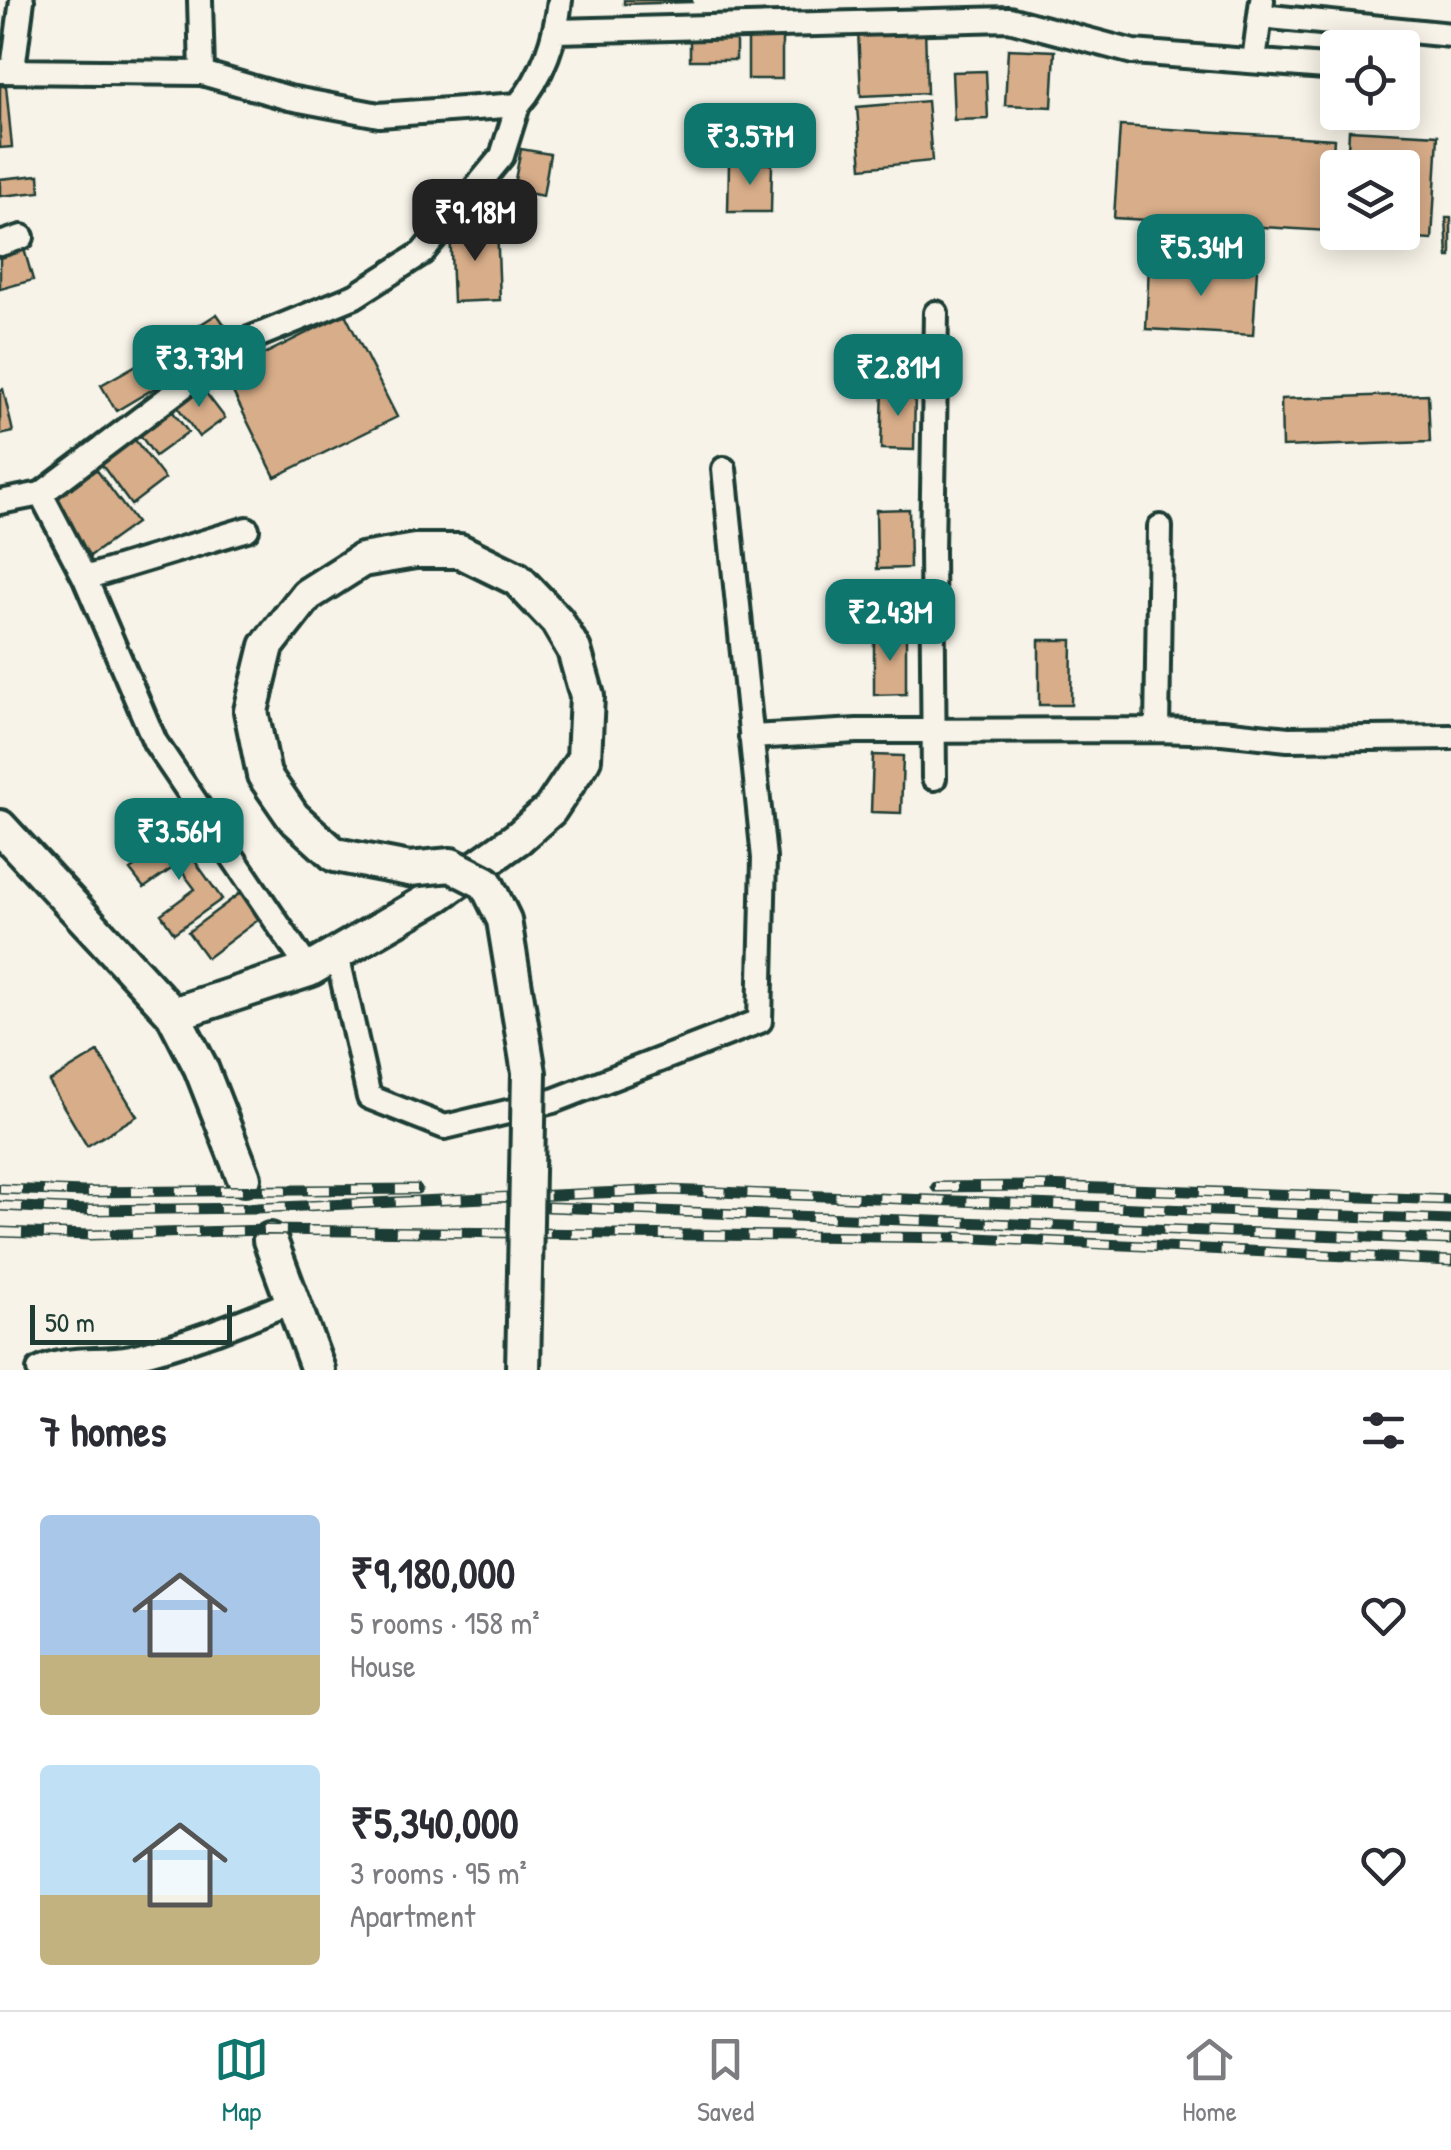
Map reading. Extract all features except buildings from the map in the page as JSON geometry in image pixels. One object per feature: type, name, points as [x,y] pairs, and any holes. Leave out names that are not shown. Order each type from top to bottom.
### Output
[{"type":"main road","points":[[172,1014],[323,962],[438,895],[518,838],[550,810],[584,759],[587,696],[574,650],[558,621],[517,578],[460,551],[414,551],[362,560],[307,595],[268,646],[251,710],[264,775],[293,817],[336,855],[408,869],[451,865],[486,883],[504,920],[529,1073],[523,1370]]},
{"type":"main road","points":[[0,827],[172,1014],[201,1068],[244,1178]]},
{"type":"main road","points":[[270,1240],[318,1370]]},
{"type":"street","points":[[22,0],[7,70],[202,72],[289,98],[379,114],[518,105]]},
{"type":"street","points":[[200,0],[202,72]]},
{"type":"street","points":[[0,502],[41,494],[242,342],[355,296],[422,253],[502,156],[518,105],[531,91],[556,31],[560,0]]},
{"type":"street","points":[[1254,61],[1260,8],[1451,35]]},
{"type":"street","points":[[556,31],[885,11],[1009,20],[1133,52],[1320,66]]},
{"type":"street","points":[[934,778],[936,312]]},
{"type":"street","points":[[41,494],[85,578],[155,742],[323,962],[369,1098],[445,1127],[553,1101],[760,1021],[764,858],[724,468]]},
{"type":"street","points":[[1156,730],[1160,527]]},
{"type":"street","points":[[85,578],[247,529]]},
{"type":"street","points":[[751,736],[857,731],[1156,730],[1288,740],[1451,737]]},
{"type":"street","points":[[39,1370],[52,1363],[106,1362],[184,1345],[294,1301]]},
{"type":"railway","points":[[936,1187],[1042,1186],[1451,1200]]},
{"type":"railway","points":[[0,1189],[417,1189]]},
{"type":"railway","points":[[0,1206],[87,1210],[257,1208],[667,1190],[1451,1220]]},
{"type":"railway","points":[[548,1207],[1451,1240]]},
{"type":"railway","points":[[0,1232],[90,1235],[266,1230],[967,1238]]},
{"type":"railway","points":[[957,1237],[1451,1261]]}]
